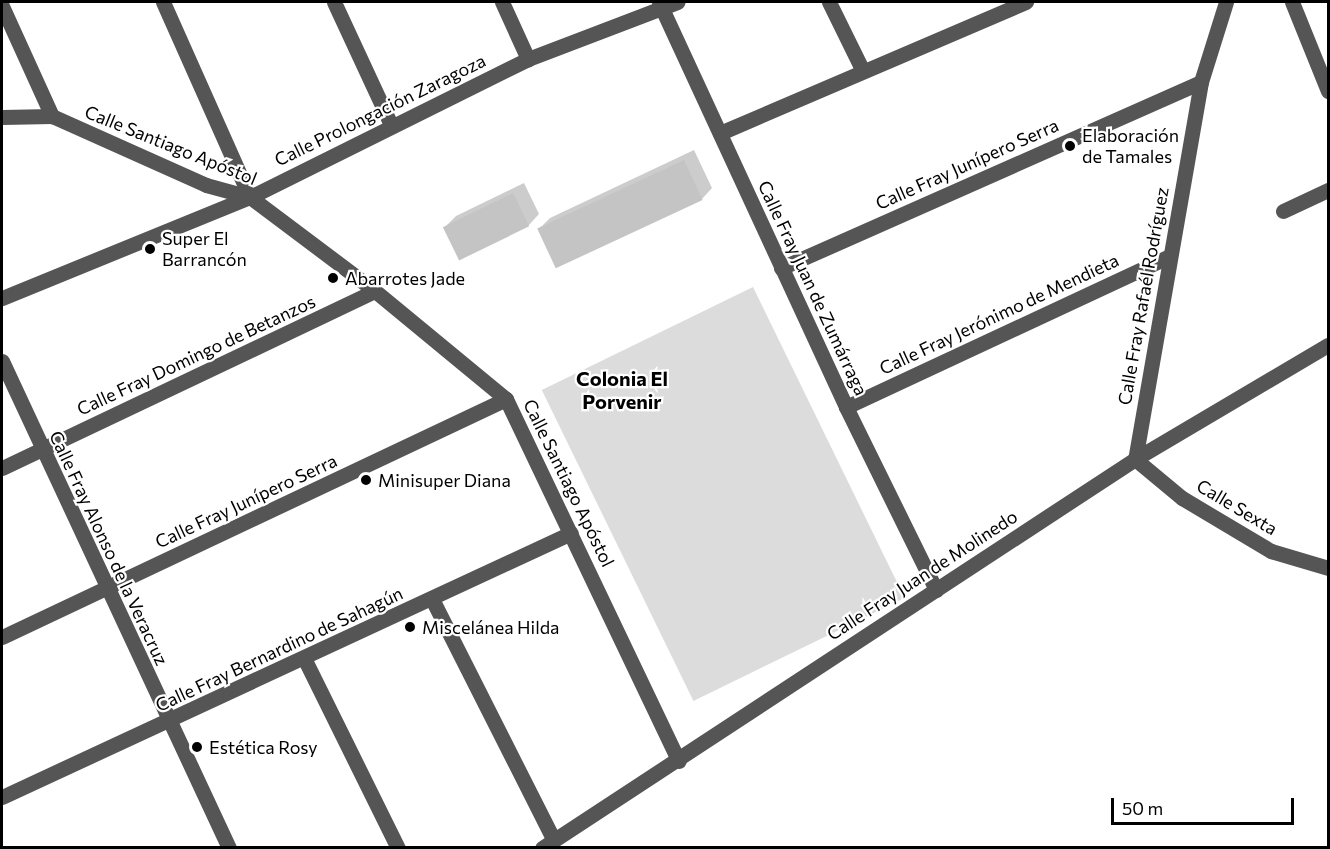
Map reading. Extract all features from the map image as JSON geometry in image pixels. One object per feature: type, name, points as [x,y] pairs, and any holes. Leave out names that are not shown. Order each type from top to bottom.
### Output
[{"type":"street","points":[[163,2],[250,197]]},
{"type":"street","points":[[334,2],[391,125]]},
{"type":"street","points":[[502,2],[528,59]]},
{"type":"street","points":[[830,2],[863,71]]},
{"type":"street","points":[[720,133],[1026,2]]},
{"type":"street","name":"Calle Fray Rafaél Rodríguez","points":[[1136,459],[1167,257],[1201,82],[1226,2]]},
{"type":"street","points":[[1292,2],[1329,91]]},
{"type":"street","name":"Calle Prolongación Zaragoza","points":[[2,298],[250,197],[528,59],[666,3]]},
{"type":"street","name":"Calle Fray Juan de Zumárraga","points":[[666,3],[720,133],[781,268],[936,590]]},
{"type":"street","points":[[2,6],[52,116]]},
{"type":"street","name":"Calle Fray Junípero Serra","points":[[781,268],[1201,82]]},
{"type":"street","name":"Calle Santiago Apóstol","points":[[2,117],[52,116],[206,184],[250,197],[375,291],[506,399],[679,761]]},
{"type":"street","points":[[1283,211],[1329,189]]},
{"type":"street","name":"Calle Fray Jerónimo de Mendieta","points":[[846,407],[1167,257]]},
{"type":"street","name":"Calle Fray Domingo de Betanzos","points":[[2,468],[375,291]]},
{"type":"street","name":"Calle Fray Juan de Molinedo","points":[[548,844],[679,761],[1136,459],[1329,345]]},
{"type":"street","name":"Calle Fray Alonso de la Veracruz","points":[[2,361],[106,589],[230,848]]},
{"type":"street","name":"Calle Fray Junípero Serra","points":[[2,637],[506,399]]},
{"type":"street","name":"Calle Sexta","points":[[1136,459],[1182,498],[1271,551],[1329,568]]},
{"type":"street","name":"Calle Fray Bernardino de Sahagún","points":[[2,797],[169,722],[571,533]]},
{"type":"street","points":[[432,599],[548,844]]},
{"type":"street","points":[[304,658],[398,848]]},
{"type":"shaded area","points":[[753,287],[905,598],[693,701],[542,390]]},
{"type":"building","points":[[684,160],[703,200],[556,268],[537,228]]},
{"type":"building","points":[[513,193],[529,226],[459,260],[443,227]]},
{"type":"place","name":"Elaboración de Tamales","points":[[1070,146]]},
{"type":"place","name":"Super El Barrancón","points":[[150,249]]},
{"type":"place","name":"Abarrotes Jade","points":[[333,278]]},
{"type":"place","name":"Minisuper Diana","points":[[366,480]]},
{"type":"place","name":"Miscelánea Hilda","points":[[410,627]]},
{"type":"place","name":"Estética Rosy","points":[[197,747]]},
{"type":"district","name":"Colonia El Porvenir","points":[[622,390]]}]
